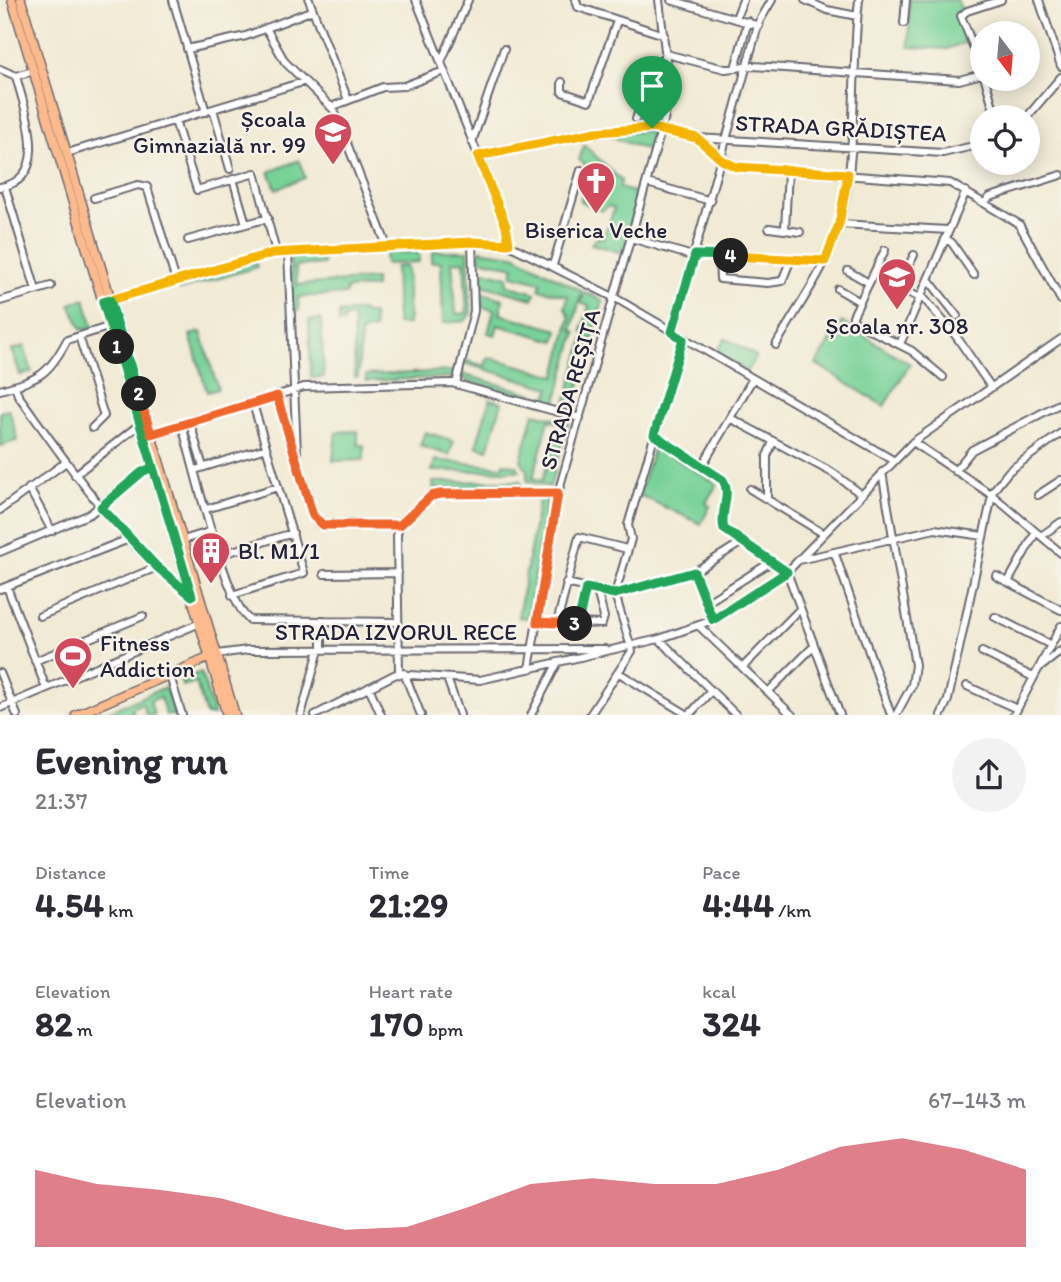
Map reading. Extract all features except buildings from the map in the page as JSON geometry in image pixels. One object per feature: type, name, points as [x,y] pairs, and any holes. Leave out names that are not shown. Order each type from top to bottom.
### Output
[{"type":"main road","points":[[12,0],[183,540],[227,715]]},
{"type":"main road","points":[[25,1],[140,425],[200,623],[235,715]]},
{"type":"main road","points":[[76,715],[96,711],[169,673],[214,655]]},
{"type":"street","points":[[173,0],[187,49],[230,169]]},
{"type":"street","points":[[309,0],[348,100]]},
{"type":"street","points":[[416,0],[506,226],[509,244]]},
{"type":"street","points":[[441,62],[468,0]]},
{"type":"street","points":[[576,0],[578,7],[664,35]]},
{"type":"street","name":"STRADA REȘIȚA","points":[[529,669],[558,493],[663,130],[668,97],[659,0]]},
{"type":"street","points":[[671,0],[758,26]]},
{"type":"street","points":[[736,18],[743,0]]},
{"type":"street","points":[[672,332],[711,201],[758,26],[772,0]]},
{"type":"street","points":[[805,0],[827,10],[857,16]]},
{"type":"street","points":[[776,345],[825,261],[839,224],[848,174],[859,0]]},
{"type":"street","points":[[904,23],[906,0]]},
{"type":"street","points":[[971,0],[973,9]]},
{"type":"street","points":[[970,41],[960,18],[973,9],[1001,0]]},
{"type":"street","points":[[1039,0],[1061,66]]},
{"type":"street","points":[[187,49],[221,44],[313,10]]},
{"type":"street","points":[[562,82],[562,92],[590,100],[617,21]]},
{"type":"street","points":[[736,68],[748,22]]},
{"type":"street","points":[[266,28],[282,58],[303,82],[331,107],[387,246]]},
{"type":"street","points":[[472,142],[504,49]]},
{"type":"street","points":[[636,119],[650,79],[666,54],[725,69],[748,66],[959,80],[970,77]]},
{"type":"street","points":[[0,69],[16,76],[33,71]]},
{"type":"street","points":[[331,107],[383,86],[404,86],[444,71]]},
{"type":"street","points":[[16,76],[32,152],[26,173],[3,187],[36,290]]},
{"type":"street","points":[[1037,105],[1061,77]]},
{"type":"street","points":[[67,153],[303,82]]},
{"type":"street","points":[[175,121],[197,190],[255,173],[276,252]]},
{"type":"street","name":"STRADA GRĂDIȘTEA","points":[[478,156],[596,132],[645,128],[697,138],[947,153],[970,147]]},
{"type":"street","name":"STRADA GRĂDIȘTEA","points":[[697,138],[722,160]]},
{"type":"street","points":[[722,160],[736,167],[945,181],[985,202],[1019,225],[1061,300]]},
{"type":"street","points":[[553,265],[581,170]]},
{"type":"street","points":[[785,229],[788,171]]},
{"type":"street","points":[[985,202],[990,197],[1061,175]]},
{"type":"street","points":[[233,179],[246,224]]},
{"type":"street","points":[[648,183],[711,201]]},
{"type":"street","points":[[94,198],[145,185],[176,281]]},
{"type":"street","points":[[900,344],[966,191]]},
{"type":"street","points":[[188,240],[268,218]]},
{"type":"street","points":[[839,224],[948,230]]},
{"type":"street","points":[[769,228],[800,232]]},
{"type":"street","points":[[945,238],[953,244],[974,275]]},
{"type":"street","points":[[632,239],[695,255],[825,261]]},
{"type":"street","points":[[107,301],[276,252],[472,242],[509,244],[614,298],[893,460]]},
{"type":"street","points":[[456,384],[474,311],[472,242]]},
{"type":"street","points":[[885,250],[853,321],[900,344],[923,359],[943,377]]},
{"type":"street","points":[[288,252],[298,463]]},
{"type":"street","points":[[719,255],[718,277],[730,281],[782,281],[791,259]]},
{"type":"street","points":[[914,255],[898,287],[920,297],[956,335],[991,387]]},
{"type":"street","points":[[848,271],[869,283]]},
{"type":"street","points":[[928,279],[957,316]]},
{"type":"street","points":[[0,301],[51,286]]},
{"type":"street","points":[[838,289],[860,302]]},
{"type":"street","points":[[0,390],[45,374],[67,340],[111,326]]},
{"type":"street","points":[[79,336],[104,416],[92,428]]},
{"type":"street","points":[[590,715],[631,654],[615,594],[631,537],[628,524],[683,339]]},
{"type":"street","points":[[316,715],[402,673],[478,680],[659,639],[713,620],[787,572],[913,442],[1061,340]]},
{"type":"street","points":[[702,466],[752,380]]},
{"type":"street","points":[[151,434],[294,389],[456,384],[580,418]]},
{"type":"street","points":[[15,386],[18,395],[65,462],[101,507],[157,567],[192,596]]},
{"type":"street","points":[[277,396],[316,522],[400,525]]},
{"type":"street","points":[[955,471],[972,450],[1061,403]]},
{"type":"street","points":[[232,595],[304,573],[253,404]]},
{"type":"street","points":[[730,418],[833,473],[861,494]]},
{"type":"street","points":[[190,423],[202,467]]},
{"type":"street","points":[[75,475],[140,425]]},
{"type":"street","points":[[182,425],[232,595],[245,617],[250,620],[398,622]]},
{"type":"street","points":[[941,715],[948,700],[992,495],[997,484],[1009,471],[1061,433]]},
{"type":"street","points":[[654,435],[723,480],[727,488],[724,529],[787,572],[839,715]]},
{"type":"street","points":[[766,499],[766,456],[773,442]]},
{"type":"street","points":[[913,442],[992,495],[1061,552]]},
{"type":"street","points":[[195,470],[266,448]]},
{"type":"street","points":[[0,510],[65,462]]},
{"type":"street","points":[[0,552],[101,507],[142,472],[153,467]]},
{"type":"street","points":[[882,472],[915,669],[912,685],[897,715]]},
{"type":"street","points":[[1038,495],[1061,480]]},
{"type":"street","points":[[206,509],[278,487]]},
{"type":"street","points":[[29,488],[51,531]]},
{"type":"street","points":[[750,489],[824,534]]},
{"type":"street","points":[[421,715],[402,673],[399,649],[397,534],[400,525],[436,494],[558,493]]},
{"type":"street","points":[[1008,582],[1038,534],[1061,522]]},
{"type":"street","points":[[799,561],[940,528],[983,536]]},
{"type":"street","points":[[183,540],[212,531]]},
{"type":"street","points":[[219,555],[292,533]]},
{"type":"street","points":[[557,623],[579,537],[628,549]]},
{"type":"street","points":[[46,688],[3,588],[129,539]]},
{"type":"street","points":[[566,583],[615,594],[694,572],[742,542]]},
{"type":"street","points":[[835,554],[891,715]]},
{"type":"street","points":[[706,603],[771,562]]},
{"type":"street","points":[[40,616],[157,567]]},
{"type":"street","points":[[694,572],[713,620]]},
{"type":"street","points":[[324,573],[398,573]]},
{"type":"street","points":[[996,576],[1061,610]]},
{"type":"street","points":[[578,624],[586,588]]},
{"type":"street","points":[[537,622],[578,624],[604,621],[597,591]]},
{"type":"street","points":[[743,667],[800,609]]},
{"type":"street","points":[[35,661],[144,616]]},
{"type":"street","points":[[995,617],[1051,645]]},
{"type":"street","points":[[301,715],[321,650],[322,620]]},
{"type":"street","points":[[0,708],[200,623]]},
{"type":"street","points":[[699,626],[792,715]]},
{"type":"street","points":[[967,686],[1015,712],[1061,626]]},
{"type":"street","points":[[659,639],[736,715]]},
{"type":"street","points":[[768,692],[814,646]]},
{"type":"street","name":"STRADA IZVORUL RECE","points":[[214,655],[235,651],[617,649]]},
{"type":"street","points":[[1038,670],[1061,651]]},
{"type":"street","points":[[982,652],[1033,677]]},
{"type":"street","points":[[531,715],[558,662]]},
{"type":"street","points":[[0,673],[17,715]]},
{"type":"street","points":[[169,673],[182,715]]},
{"type":"street","points":[[619,673],[689,715],[711,691]]},
{"type":"street","points":[[447,678],[460,715]]},
{"type":"street","points":[[369,687],[381,715]]},
{"type":"green space","points":[[909,0],[957,0],[963,12],[959,21],[970,41],[947,49],[909,47]]},
{"type":"green space","points":[[644,131],[653,134],[647,150],[609,136]]},
{"type":"green space","points":[[584,145],[621,180],[620,188],[640,194],[629,231],[609,224],[614,208],[608,206],[602,211],[580,201],[587,173],[584,164],[579,160]]},
{"type":"green space","points":[[299,160],[305,178],[276,189],[269,172]]},
{"type":"green space","points":[[607,227],[628,234],[622,253],[591,244],[598,237],[603,238]]},
{"type":"green space","points":[[478,250],[514,255],[582,291],[572,330],[576,332],[556,402],[546,400],[545,404],[461,379],[462,374],[547,398],[550,388],[463,363],[465,360],[485,366],[488,357],[556,376],[570,317],[565,308],[568,296],[539,289],[541,282],[512,275],[514,267],[479,259]]},
{"type":"green space","points":[[433,251],[468,251],[471,313],[465,321],[443,323],[441,262],[431,262]],"holes":[[[464,261],[467,313],[456,314],[452,262]]]},
{"type":"green space","points":[[419,252],[419,262],[385,264],[385,253]]},
{"type":"green space","points":[[323,254],[323,264],[296,266],[297,285],[375,279],[375,287],[346,289],[346,294],[298,297],[299,310],[293,311],[290,258]]},
{"type":"green space","points":[[255,262],[257,267],[179,290],[177,284]]},
{"type":"green space","points":[[407,266],[409,324],[397,324],[395,267]]},
{"type":"green space","points":[[480,270],[508,277],[507,285],[535,293],[533,299],[478,284]]},
{"type":"green space","points":[[585,292],[603,301],[573,407],[565,405],[586,332],[582,331],[589,306],[580,303]]},
{"type":"green space","points":[[483,293],[503,299],[500,314],[558,330],[555,341],[498,325],[495,335],[488,333],[494,310],[481,307]]},
{"type":"green space","points":[[85,299],[93,327],[82,330],[70,304]]},
{"type":"green space","points":[[363,311],[365,314],[373,314],[374,329],[361,332],[358,377],[355,377],[353,317],[344,317],[344,323],[339,323],[339,313]]},
{"type":"green space","points":[[321,319],[324,377],[311,378],[309,320]]},
{"type":"green space","points":[[842,322],[910,364],[884,406],[816,364]]},
{"type":"green space","points":[[201,332],[218,389],[207,392],[190,335]]},
{"type":"green space","points":[[725,338],[756,356],[747,371],[716,353]]},
{"type":"green space","points":[[24,346],[32,372],[20,375],[12,350]]},
{"type":"green space","points":[[454,371],[454,377],[366,381],[366,375]]},
{"type":"green space","points":[[490,399],[502,402],[488,450],[476,446]]},
{"type":"green space","points":[[9,409],[18,440],[0,446],[0,412]]},
{"type":"green space","points":[[534,413],[569,422],[550,487],[527,481],[527,470],[521,460]],"holes":[[[549,420],[560,423],[542,481],[533,478]]]},
{"type":"green space","points":[[358,431],[358,445],[364,445],[364,460],[333,461],[336,432]]},
{"type":"green space","points":[[425,432],[454,441],[449,455],[420,446]]},
{"type":"green space","points":[[654,446],[717,484],[706,503],[710,506],[701,524],[639,495]]},
{"type":"green space","points":[[435,460],[502,467],[504,463],[517,466],[520,471],[432,471]]},
{"type":"green space","points":[[521,481],[521,487],[433,488],[433,482]]},
{"type":"green space","points":[[529,496],[547,497],[528,618],[518,617],[539,500]]},
{"type":"green space","points":[[201,672],[214,715],[206,715],[196,682],[182,686],[181,680]]},
{"type":"green space","points":[[165,687],[174,715],[166,715],[160,697],[150,701],[154,715],[146,715],[142,703],[132,708],[134,715],[101,715]]},
{"type":"place","name":"Școala Gimnazială nr. 99","points":[[333,166]]},
{"type":"place","name":"Biserica Veche","points":[[596,215]]},
{"type":"place","name":"Școala nr. 308","points":[[897,311]]},
{"type":"place","name":"Bl. M1/1","points":[[211,585]]},
{"type":"place","name":"Fitness Addiction","points":[[73,690]]},
{"type":"route","points":[[652,128],[596,132],[478,156],[506,226],[509,244],[472,242],[269,253],[103,302],[192,596],[157,567],[101,507],[142,472],[148,468],[153,467],[103,302],[110,300],[151,434],[277,396],[316,522],[323,525],[400,525],[431,496],[440,494],[558,493],[537,622],[578,624],[586,588],[615,594],[694,572],[713,620],[762,591],[787,572],[724,529],[722,517],[727,488],[720,477],[654,435],[683,339],[672,332],[695,255],[825,261],[839,224],[848,174],[736,167],[722,160],[697,138],[652,128]]}]
